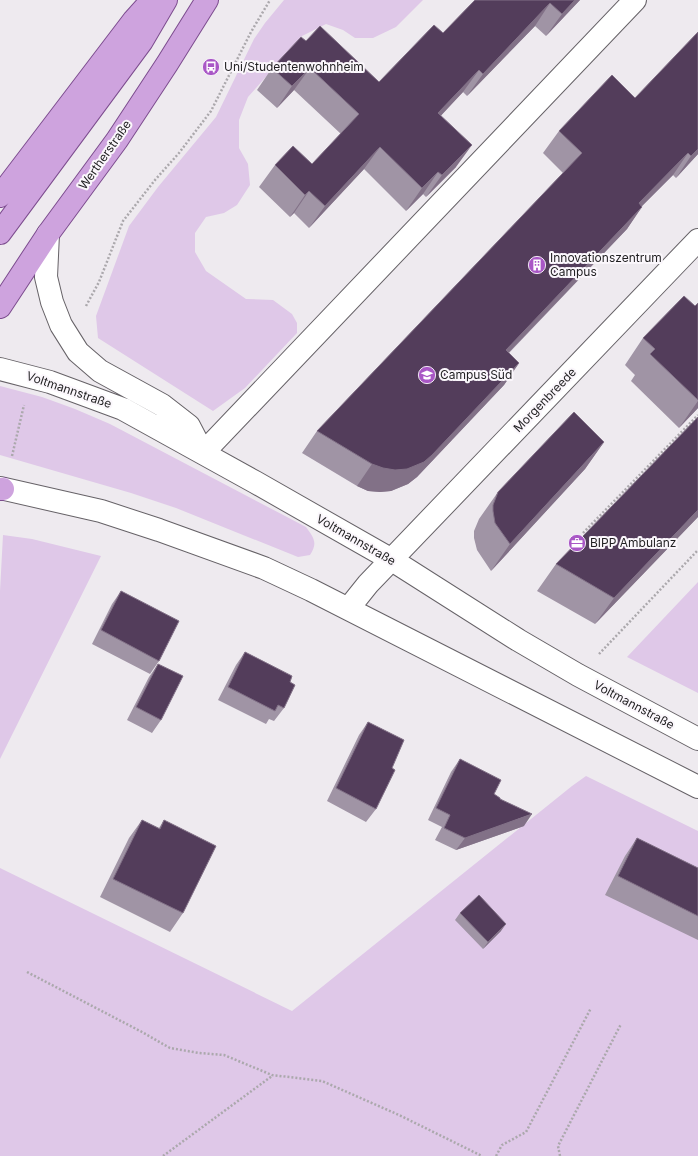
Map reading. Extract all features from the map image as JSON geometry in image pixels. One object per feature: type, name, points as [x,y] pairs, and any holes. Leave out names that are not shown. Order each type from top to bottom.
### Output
[{"type":"main road","points":[[0,196],[134,20],[152,0]]},
{"type":"main road","points":[[0,233],[142,41],[166,0]]},
{"type":"main road","name":"Wertherstraße","points":[[0,307],[48,234],[117,140],[207,0]]},
{"type":"street","points":[[48,234],[46,277],[52,302],[61,325],[78,352],[100,371],[162,405],[189,426],[203,453],[635,0]]},
{"type":"street","name":"Morgenbreede","points":[[348,609],[368,584],[698,240]]},
{"type":"street","name":"Voltmannstraße","points":[[0,369],[50,382],[123,409],[392,560],[518,640],[578,675],[698,739]]},
{"type":"street","points":[[1,489],[101,511],[159,530],[264,568],[348,609],[698,787]]},
{"type":"path","points":[[85,307],[99,282],[123,220],[211,111],[251,32],[270,0]]},
{"type":"path","points":[[12,456],[26,400]]},
{"type":"path","points":[[583,533],[698,416]]},
{"type":"path","points":[[578,675],[698,550]]},
{"type":"path","points":[[27,972],[170,1048],[199,1053],[224,1055],[272,1075],[322,1081],[399,1115],[482,1156]]},
{"type":"path","points":[[496,1156],[502,1145],[526,1132],[591,1008]]},
{"type":"path","points":[[560,1156],[558,1146],[621,1024]]},
{"type":"path","points":[[163,1156],[272,1075]]},
{"type":"shaded area","points":[[284,0],[423,0],[396,27],[373,38],[355,38],[343,30],[326,24],[302,36],[248,97],[239,120],[239,148],[248,164],[250,185],[237,205],[224,213],[206,217],[195,233],[195,252],[206,271],[246,299],[273,300],[292,314],[297,323],[297,333],[245,388],[213,411],[98,338],[96,316],[129,226],[158,187],[216,117],[254,39]]},
{"type":"shaded area","points":[[0,386],[42,397],[110,424],[306,527],[314,541],[314,547],[310,555],[298,557],[176,508],[131,493],[0,455]]},
{"type":"shaded area","points":[[3,535],[32,539],[101,556],[0,759],[0,591]]},
{"type":"shaded area","points":[[698,582],[698,693],[627,657]]},
{"type":"shaded area","points":[[586,776],[698,831],[698,1156],[0,1156],[0,868],[292,1011]]},
{"type":"building","points":[[475,0],[575,0],[562,14],[550,3],[483,74],[479,70],[438,113],[472,145],[442,175],[438,172],[422,188],[380,147],[325,206],[309,191],[305,195],[275,165],[293,146],[312,164],[359,114],[310,68],[292,86],[272,68],[301,37],[306,41],[320,26],[379,82],[434,25],[443,33]]},
{"type":"building","name":"Innovationszentrum Campus","points":[[698,32],[698,149],[691,156],[688,153],[639,203],[642,207],[506,350],[519,363],[432,455],[424,462],[407,469],[395,470],[383,468],[372,464],[317,431],[582,153],[559,131],[612,75],[635,98]]},
{"type":"building","points":[[684,296],[695,306],[698,303],[698,400],[650,354],[655,349],[643,338]]},
{"type":"building","points":[[574,412],[604,442],[510,544],[495,523],[493,505],[498,492]]},
{"type":"building","points":[[698,417],[698,510],[614,598],[556,564]]},
{"type":"building","points":[[121,591],[179,621],[159,661],[101,630]]},
{"type":"building","points":[[245,652],[292,676],[290,682],[295,685],[284,708],[278,705],[275,711],[228,687]]},
{"type":"building","points":[[158,664],[183,676],[161,720],[136,707]]},
{"type":"building","points":[[368,722],[404,740],[392,768],[395,770],[376,809],[336,788]]},
{"type":"building","points":[[460,759],[501,780],[494,794],[500,799],[532,814],[465,838],[444,828],[450,815],[436,808]]},
{"type":"building","points":[[142,820],[160,829],[164,820],[216,846],[183,913],[113,879]]},
{"type":"building","points":[[637,838],[698,868],[698,916],[618,876]]},
{"type":"building","points":[[479,895],[506,924],[488,942],[460,913]]},
{"type":"place","name":"Uni/Studentenwohnheim","points":[[211,67]]},
{"type":"place","name":"Innovationszentrum Campus","points":[[537,265]]},
{"type":"place","name":"Campus Süd","points":[[427,375]]},
{"type":"place","name":"BIPP Ambulanz","points":[[577,543]]}]
